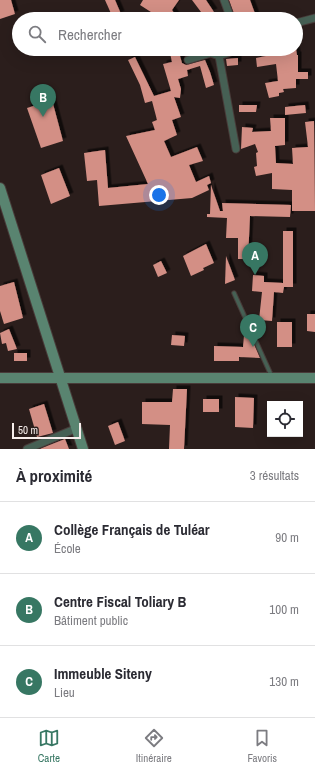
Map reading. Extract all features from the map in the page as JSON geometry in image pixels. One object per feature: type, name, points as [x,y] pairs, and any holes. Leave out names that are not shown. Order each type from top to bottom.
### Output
[{"type":"street","points":[[224,0],[228,12]]},
{"type":"street","points":[[303,21],[315,18]]},
{"type":"street","points":[[188,60],[201,56]]},
{"type":"street","points":[[219,56],[236,149]]},
{"type":"street","points":[[0,188],[75,429],[83,449]]},
{"type":"street","points":[[0,378],[60,380],[272,377],[315,378]]},
{"type":"street","points":[[27,449],[75,429]]},
{"type":"lane","points":[[234,293],[272,377]]},
{"type":"building","points":[[0,0],[11,0],[14,12],[12,12],[12,15],[0,19]]},
{"type":"building","points":[[105,0],[115,0],[120,12],[110,12]]},
{"type":"building","points":[[143,0],[179,0],[172,10],[173,12],[151,12],[140,5]]},
{"type":"building","points":[[192,0],[206,0],[214,12],[201,12]]},
{"type":"building","points":[[229,0],[250,0],[254,12],[233,12]]},
{"type":"building","points":[[171,56],[180,56],[182,63],[186,65],[205,60],[214,85],[206,88],[200,66],[187,70],[188,76],[178,79],[181,89],[180,98],[174,97],[181,117],[172,120],[177,135],[164,141],[171,157],[197,147],[203,161],[189,165],[196,182],[209,176],[211,183],[207,185],[209,190],[192,198],[99,206],[97,180],[87,181],[84,153],[105,150],[108,188],[148,184],[126,136],[155,130],[152,122],[157,120],[152,101],[145,103],[140,85],[128,60],[135,57],[154,96],[171,91],[163,64],[172,62]]},
{"type":"building","points":[[266,56],[298,56],[298,72],[308,72],[308,79],[296,79],[296,88],[283,89],[284,92],[279,93],[279,96],[269,98],[265,83],[278,81],[276,64],[257,67],[256,58]]},
{"type":"building","points":[[238,58],[238,65],[227,66],[226,59]]},
{"type":"building","points":[[52,100],[63,141],[41,148],[27,108]]},
{"type":"building","points":[[239,105],[257,105],[256,112],[239,112]]},
{"type":"building","points":[[305,105],[306,113],[285,115],[285,107]]},
{"type":"building","points":[[270,118],[285,118],[285,145],[275,146],[276,163],[293,164],[292,148],[308,147],[305,122],[314,121],[315,211],[292,211],[292,190],[272,189],[272,173],[256,176],[254,167],[257,166],[256,153],[258,152],[255,144],[241,149],[242,127],[253,128],[252,132],[271,131]]},
{"type":"building","points":[[59,168],[70,196],[51,204],[41,175]]},
{"type":"building","points":[[211,185],[220,211],[223,211],[222,203],[291,205],[290,217],[250,216],[248,259],[238,259],[238,238],[226,238],[227,218],[207,217],[207,214],[210,214]]},
{"type":"building","points":[[283,231],[293,231],[293,287],[284,287],[283,293],[274,292],[272,321],[259,320],[262,292],[252,291],[253,275],[264,276],[264,282],[283,283]]},
{"type":"building","points":[[206,244],[214,263],[191,276],[183,256]]},
{"type":"building","points":[[226,256],[235,280],[225,284]]},
{"type":"building","points":[[161,261],[167,273],[158,277],[153,265]]},
{"type":"building","points":[[14,282],[23,318],[4,324],[0,311],[0,286]]},
{"type":"building","points":[[307,314],[315,314],[315,332],[307,331]]},
{"type":"building","points":[[277,322],[292,322],[292,347],[277,347]]},
{"type":"building","points":[[9,329],[17,349],[8,351],[6,343],[2,344],[0,333]]},
{"type":"building","points":[[172,335],[185,336],[184,346],[171,345]]},
{"type":"building","points":[[244,335],[250,335],[260,358],[239,357],[239,361],[214,361],[214,346],[243,347]]},
{"type":"building","points":[[14,353],[27,353],[27,361],[14,361]]},
{"type":"building","points":[[173,389],[187,389],[184,449],[169,449],[170,425],[142,424],[142,402],[172,402]]},
{"type":"building","points":[[235,397],[254,398],[253,428],[235,427]]},
{"type":"building","points":[[203,399],[219,399],[219,412],[203,412]]},
{"type":"building","points":[[44,404],[53,433],[37,437],[29,409]]},
{"type":"building","points":[[118,422],[125,441],[115,445],[108,426]]},
{"type":"building","points":[[65,439],[69,449],[40,449],[42,448]]},
{"type":"place","name":"Centre Fiscal Toliary B","points":[[43,117]]},
{"type":"place","name":"Collège Français de Tuléar","points":[[255,275]]},
{"type":"place","name":"Immeuble Siteny","points":[[253,347]]}]
